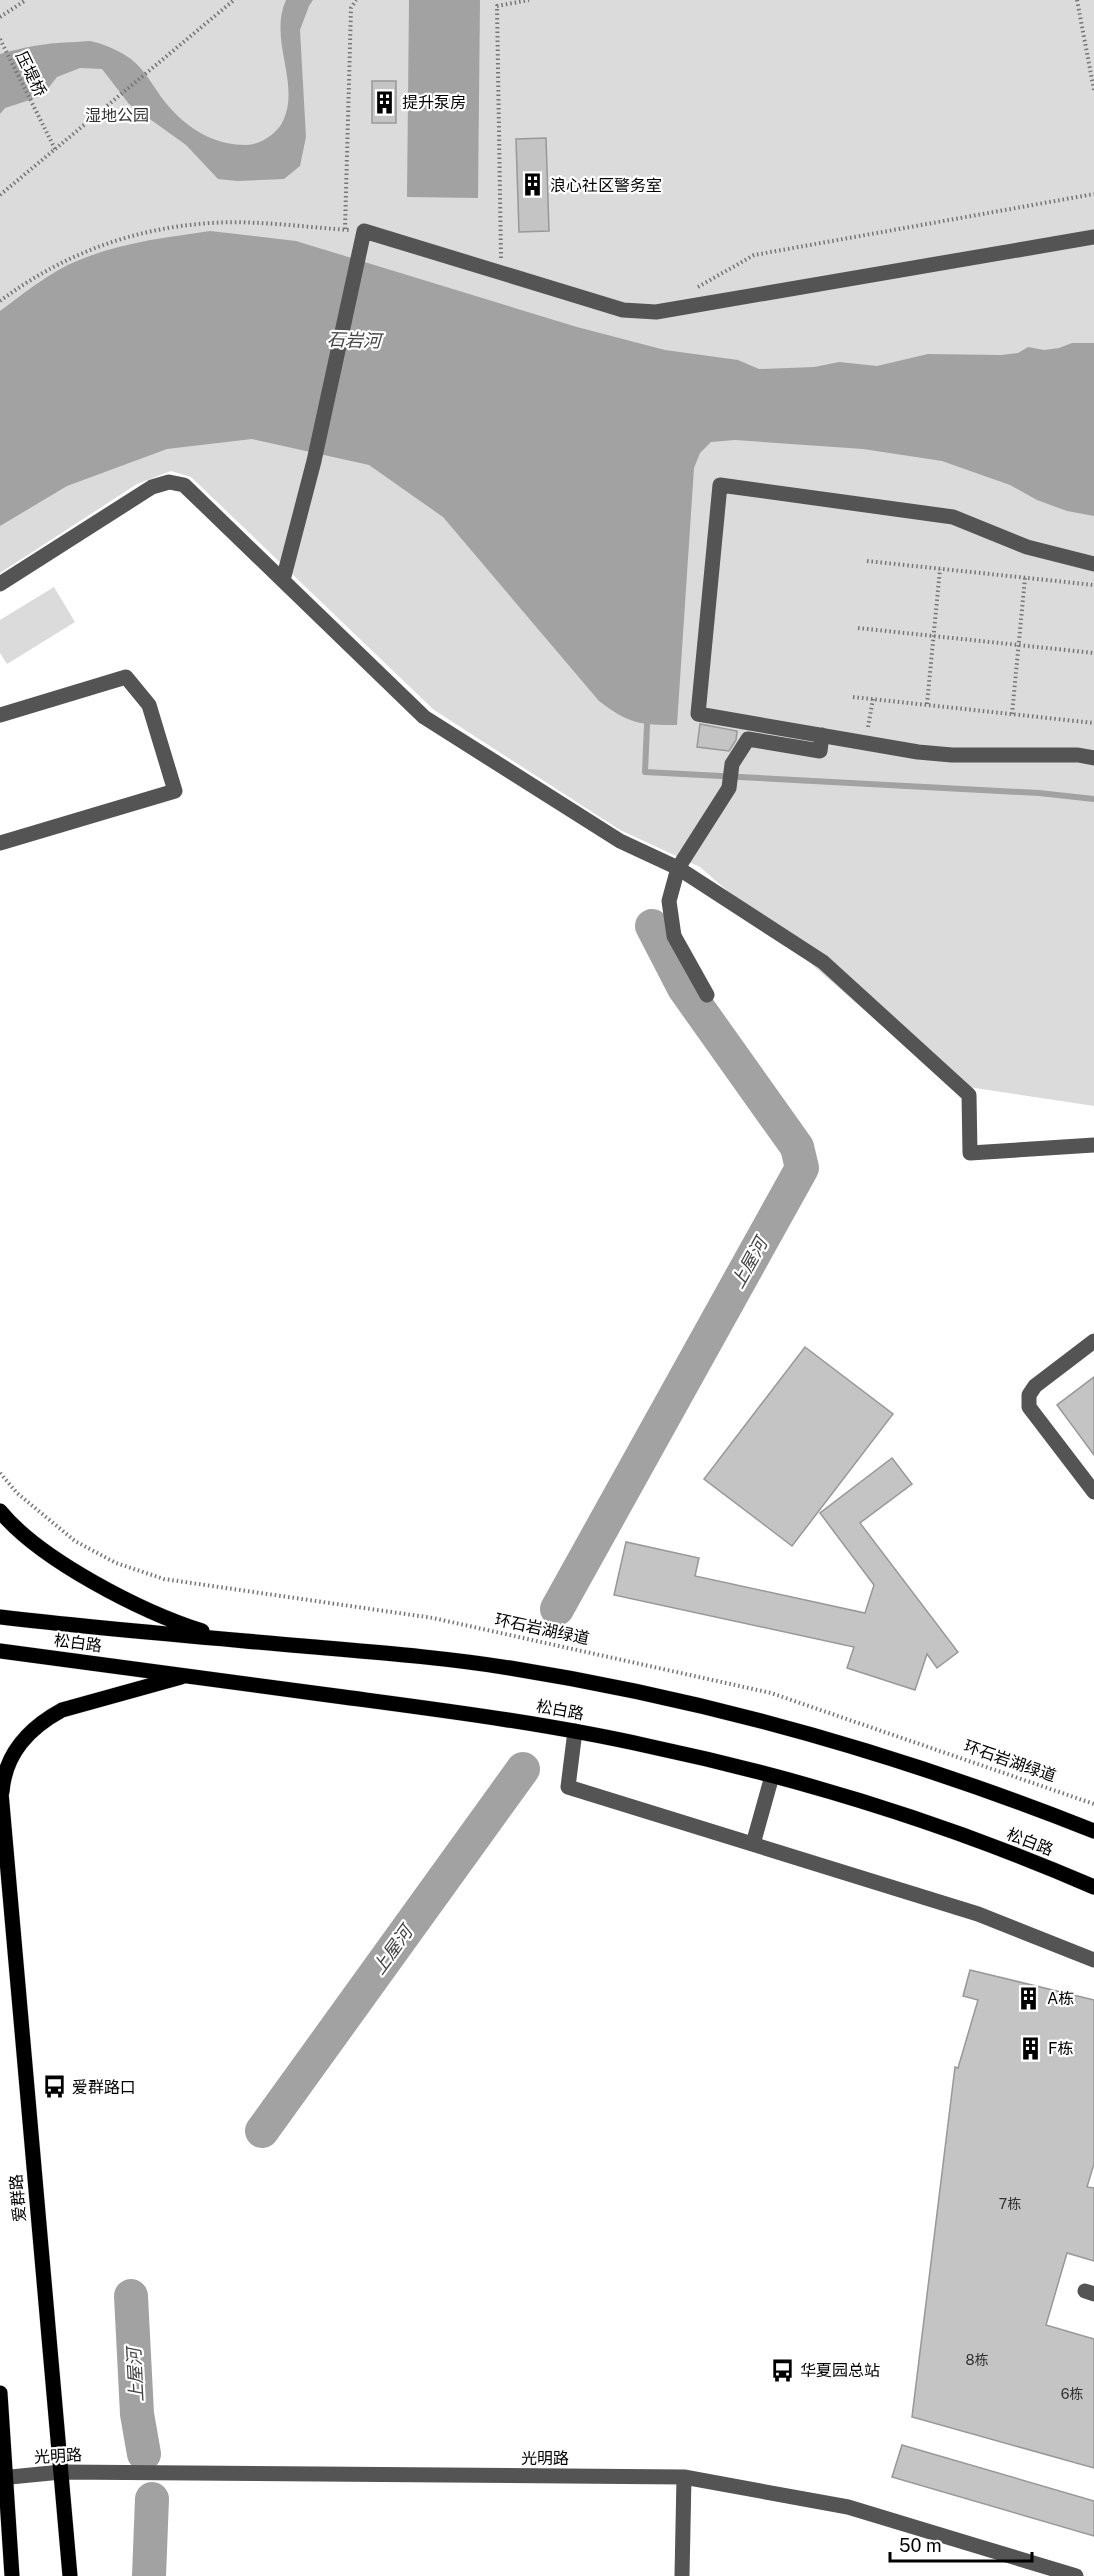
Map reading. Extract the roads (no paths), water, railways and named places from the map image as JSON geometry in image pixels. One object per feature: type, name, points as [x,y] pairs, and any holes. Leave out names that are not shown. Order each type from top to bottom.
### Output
[{"type":"main road","points":[[0,1511],[33,1543],[65,1565],[145,1608],[225,1639]]},
{"type":"main road","name":"松白路","points":[[0,1617],[433,1657],[541,1673],[659,1695],[798,1730],[881,1754],[1094,1831]]},
{"type":"main road","name":"松白路","points":[[0,1651],[501,1718],[648,1746],[772,1776],[937,1827],[1094,1887]]},
{"type":"main road","name":"爱群路","points":[[70,2576],[1,1788],[12,1755],[26,1736],[46,1719],[62,1710],[188,1676]]},
{"type":"main road","points":[[0,2393],[12,2576]]},
{"type":"street","points":[[283,580],[314,461],[364,231],[623,310],[656,312],[1094,237]]},
{"type":"street","points":[[0,584],[152,487],[176,482],[191,489],[424,717],[620,841],[678,868],[823,962],[969,1095],[970,1153],[1094,1144]]},
{"type":"street","points":[[1094,564],[1027,547],[952,517],[720,485],[698,714],[918,752],[952,755],[1067,754],[1094,758]]},
{"type":"street","points":[[0,715],[126,676],[149,705],[175,791],[0,843]]},
{"type":"street","points":[[707,995],[674,936],[669,901],[678,868],[729,788],[732,764],[748,739],[820,752],[822,735]]},
{"type":"street","points":[[1094,1341],[1035,1386],[1029,1395],[1029,1407],[1094,1492]]},
{"type":"street","points":[[574,1731],[568,1787],[978,1914],[1094,1960]]},
{"type":"street","points":[[753,1844],[772,1776]]},
{"type":"street","name":"光明路","points":[[4,2478],[61,2472],[684,2477],[848,2507],[1076,2576]]},
{"type":"street","points":[[682,2576],[684,2477]]},
{"type":"water","points":[[286,0],[313,0],[300,30],[306,137],[300,166],[284,179],[237,181],[218,179],[186,145],[129,104],[102,69],[80,68],[57,77],[42,96],[5,108],[0,114],[0,54],[38,45],[90,41],[131,59],[165,102],[191,127],[222,142],[246,145],[257,143],[268,138],[277,130],[288,107],[289,92],[280,30],[281,15]]},
{"type":"water","points":[[409,0],[480,0],[478,198],[407,197]]},
{"type":"water","name":"石岩河","points":[[210,231],[296,241],[577,327],[665,350],[738,360],[759,369],[814,367],[839,362],[877,366],[928,354],[1001,355],[1018,353],[1028,347],[1044,350],[1072,343],[1094,343],[1094,516],[1067,511],[1037,500],[1010,485],[942,461],[863,449],[735,440],[711,442],[700,453],[694,468],[677,725],[635,722],[599,701],[443,517],[369,465],[252,439],[167,449],[67,486],[0,526],[0,311],[53,274],[87,257],[132,244]]},
{"type":"waterway","points":[[647,725],[645,772],[1039,793],[1094,799]]},
{"type":"waterway","name":"上屋河","points":[[557,1609],[802,1168],[797,1147],[684,988],[652,926]]},
{"type":"waterway","name":"上屋河","points":[[262,2131],[523,1769]]},
{"type":"waterway","name":"上屋河","points":[[131,2296],[137,2414],[144,2454]]},
{"type":"waterway","name":"上屋河","points":[[149,2576],[152,2499]]},
{"type":"place","name":"提升泵房","points":[[384,102]]},
{"type":"place","name":"浪心社区警务室","points":[[532,185]]},
{"type":"place","name":"A栋","points":[[1029,1998]]},
{"type":"place","name":"F栋","points":[[1030,2048]]},
{"type":"place","name":"爱群路口","points":[[54,2087]]},
{"type":"place","name":"华夏园总站","points":[[782,2370]]},
{"type":"park label","name":"湿地公园","points":[[117,115]]}]
